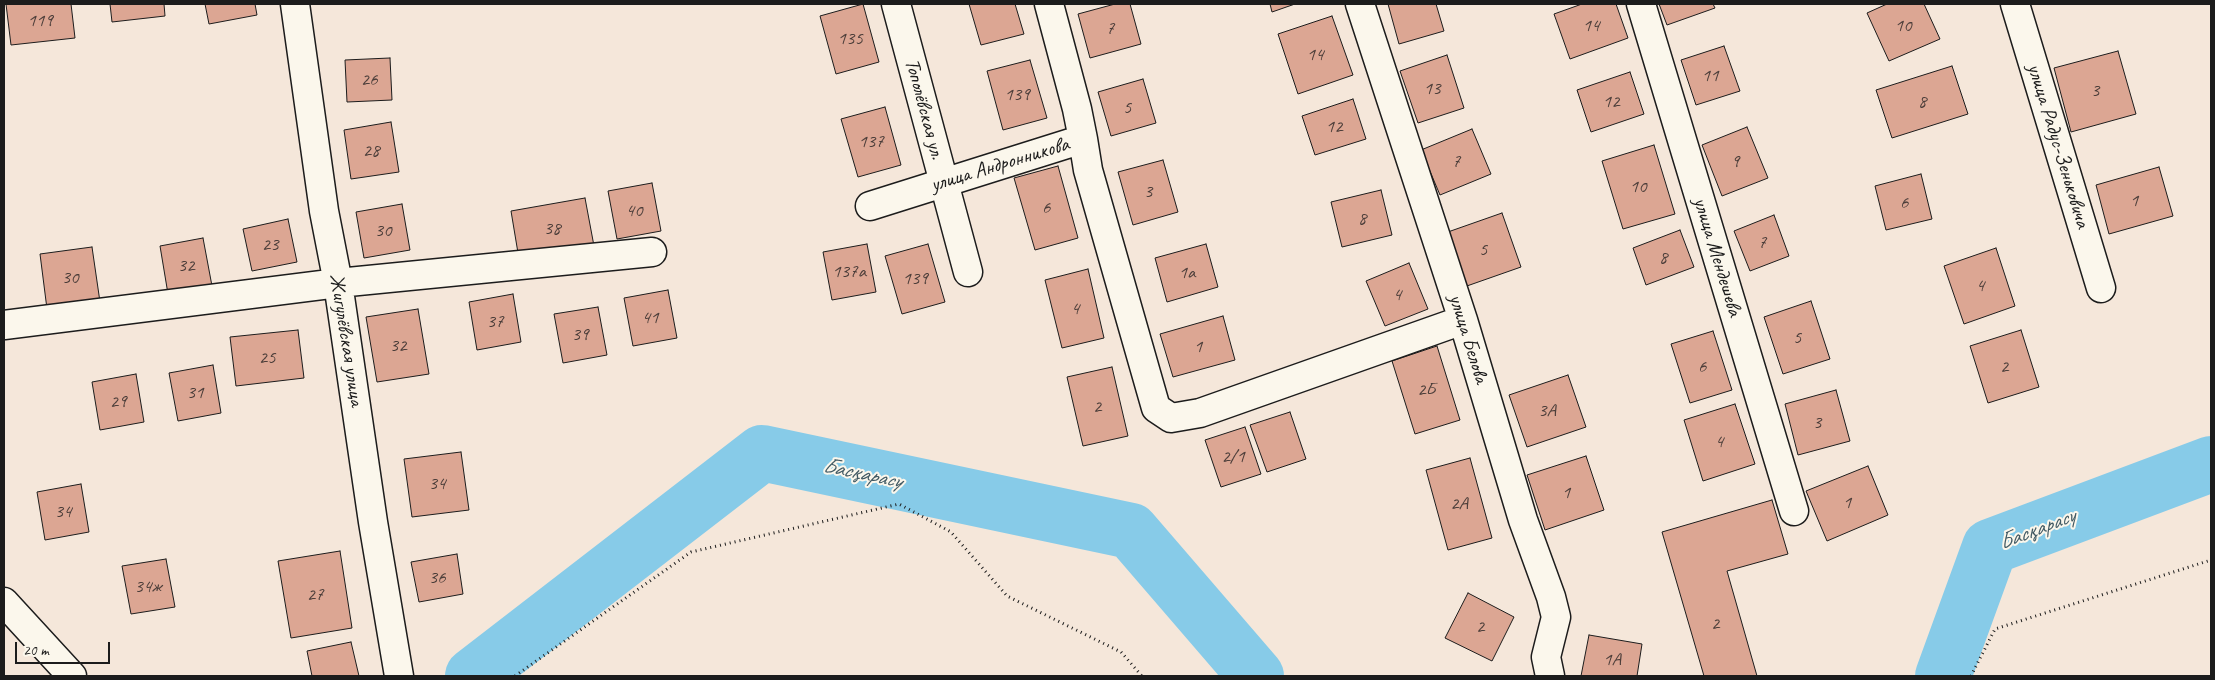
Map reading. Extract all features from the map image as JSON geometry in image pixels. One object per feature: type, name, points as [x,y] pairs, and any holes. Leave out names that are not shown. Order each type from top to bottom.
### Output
[{"type":"street","name":"Жигулёвская улица","points":[[295,4],[324,211],[338,283],[373,522],[399,676]]},
{"type":"street","name":"Тополёвская ул.","points":[[896,4],[968,272]]},
{"type":"street","name":"улица Андронникова","points":[[870,206],[1083,139],[1077,109],[1049,4]]},
{"type":"street","name":"улица Белова","points":[[1360,4],[1463,320],[1524,520],[1551,596],[1556,617],[1546,657],[1550,676]]},
{"type":"street","name":"улица Мендешева","points":[[1640,4],[1794,511]]},
{"type":"street","name":"улица Радус-Зеньковича","points":[[2015,4],[2101,288]]},
{"type":"street","points":[[1083,139],[1088,170],[1156,408],[1171,418],[1200,413],[1463,320]]},
{"type":"street","points":[[4,325],[338,283],[652,252]]},
{"type":"street","points":[[4,602],[72,676]]},
{"type":"path","points":[[516,676],[691,552],[899,504],[951,532],[1007,596],[1121,652],[1142,676]]},
{"type":"path","points":[[1972,676],[1995,629],[2211,560]]},
{"type":"building","points":[[6,4],[71,4],[75,38],[11,45]]},
{"type":"building","points":[[110,4],[164,4],[165,16],[112,22]]},
{"type":"building","points":[[205,4],[255,4],[257,15],[209,24]]},
{"type":"building","points":[[863,4],[879,62],[836,74],[820,16]]},
{"type":"building","points":[[969,4],[1015,4],[1024,34],[981,45]]},
{"type":"building","points":[[1115,4],[1130,4],[1141,44],[1090,58],[1078,14]]},
{"type":"building","points":[[1270,4],[1295,4],[1272,12]]},
{"type":"building","points":[[1388,4],[1436,4],[1444,31],[1399,44]]},
{"type":"building","points":[[1582,4],[1616,4],[1628,38],[1570,59],[1554,14]]},
{"type":"building","points":[[1659,4],[1713,4],[1715,8],[1667,25]]},
{"type":"building","points":[[1887,4],[1924,4],[1940,39],[1889,61],[1867,13]]},
{"type":"building","points":[[1332,16],[1353,75],[1298,94],[1278,34]]},
{"type":"building","points":[[1724,46],[1740,91],[1696,105],[1681,60]]},
{"type":"building","points":[[2118,51],[2136,114],[2071,132],[2054,68]]},
{"type":"building","points":[[1447,55],[1464,108],[1418,123],[1400,71]]},
{"type":"building","points":[[390,58],[392,100],[347,102],[345,60]]},
{"type":"building","points":[[1030,60],[1047,118],[1003,130],[987,71]]},
{"type":"building","points":[[1952,66],[1968,114],[1892,138],[1876,90]]},
{"type":"building","points":[[1630,72],[1644,114],[1591,132],[1577,90]]},
{"type":"building","points":[[1143,79],[1156,123],[1111,136],[1098,92]]},
{"type":"building","points":[[1353,99],[1366,139],[1315,155],[1302,116]]},
{"type":"building","points":[[885,107],[901,165],[858,177],[841,119]]},
{"type":"building","points":[[391,122],[399,172],[351,179],[344,130]]},
{"type":"building","points":[[1747,127],[1768,178],[1722,196],[1702,145]]},
{"type":"building","points":[[1472,129],[1491,174],[1440,195],[1421,150]]},
{"type":"building","points":[[1654,145],[1675,214],[1623,229],[1602,161]]},
{"type":"building","points":[[1163,160],[1178,212],[1133,225],[1118,172]]},
{"type":"building","points":[[1058,166],[1078,238],[1035,250],[1014,178]]},
{"type":"building","points":[[2159,167],[2173,216],[2109,234],[2096,185]]},
{"type":"building","points":[[1921,174],[1932,219],[1886,230],[1875,186]]},
{"type":"building","points":[[652,183],[661,231],[617,239],[608,191]]},
{"type":"building","points":[[1381,190],[1392,235],[1342,247],[1331,202]]},
{"type":"building","points":[[585,198],[594,246],[519,259],[511,211]]},
{"type":"building","points":[[402,204],[410,250],[364,258],[356,212]]},
{"type":"building","points":[[1502,213],[1521,267],[1464,287],[1445,233]]},
{"type":"building","points":[[1774,215],[1789,256],[1750,271],[1734,231]]},
{"type":"building","points":[[288,219],[297,262],[252,271],[243,229]]},
{"type":"building","points":[[1680,230],[1694,267],[1646,285],[1633,248]]},
{"type":"building","points":[[203,238],[212,286],[168,294],[160,246]]},
{"type":"building","points":[[867,244],[876,292],[832,300],[823,252]]},
{"type":"building","points":[[928,244],[945,302],[902,314],[885,256]]},
{"type":"building","points":[[1206,244],[1218,287],[1167,302],[1155,258]]},
{"type":"building","points":[[92,247],[100,302],[47,309],[40,254]]},
{"type":"building","points":[[1996,248],[2015,306],[1964,324],[1944,266]]},
{"type":"building","points":[[1409,263],[1428,309],[1385,326],[1366,281]]},
{"type":"building","points":[[1088,269],[1104,338],[1062,348],[1045,280]]},
{"type":"building","points":[[668,290],[677,338],[633,346],[624,298]]},
{"type":"building","points":[[513,294],[521,342],[477,350],[469,302]]},
{"type":"building","points":[[1811,301],[1830,359],[1783,374],[1764,317]]},
{"type":"building","points":[[598,307],[607,355],[563,363],[554,314]]},
{"type":"building","points":[[418,309],[429,374],[377,382],[366,317]]},
{"type":"building","points":[[1223,316],[1235,360],[1173,377],[1160,334]]},
{"type":"building","points":[[298,330],[304,378],[236,386],[230,337]]},
{"type":"building","points":[[2021,330],[2039,387],[1988,403],[1970,346]]},
{"type":"building","points":[[1713,331],[1732,390],[1690,403],[1671,344]]},
{"type":"building","points":[[1437,346],[1460,420],[1415,434],[1392,361]]},
{"type":"building","points":[[213,365],[221,413],[178,421],[169,373]]},
{"type":"building","points":[[1112,367],[1128,436],[1083,446],[1067,377]]},
{"type":"building","points":[[136,374],[144,422],[100,430],[92,382]]},
{"type":"building","points":[[1568,375],[1586,427],[1527,447],[1509,395]]},
{"type":"building","points":[[1836,390],[1850,441],[1798,455],[1785,404]]},
{"type":"building","points":[[1735,404],[1755,464],[1703,481],[1684,420]]},
{"type":"building","points":[[1290,412],[1306,459],[1267,472],[1250,425]]},
{"type":"building","points":[[1245,427],[1261,474],[1221,487],[1205,440]]},
{"type":"building","points":[[461,452],[469,510],[412,517],[404,459]]},
{"type":"building","points":[[1586,456],[1604,510],[1545,530],[1527,475]]},
{"type":"building","points":[[1470,458],[1492,538],[1448,550],[1426,470]]},
{"type":"building","points":[[1868,466],[1888,515],[1827,541],[1806,491]]},
{"type":"building","points":[[81,484],[89,532],[45,540],[37,492]]},
{"type":"building","points":[[1772,500],[1788,554],[1727,571],[1757,676],[1704,676],[1662,532]]},
{"type":"building","points":[[340,551],[352,628],[291,638],[278,561]]},
{"type":"building","points":[[457,554],[463,594],[419,602],[411,562]]},
{"type":"building","points":[[166,559],[175,607],[131,614],[122,566]]},
{"type":"building","points":[[1468,593],[1514,617],[1492,661],[1445,638]]},
{"type":"building","points":[[1589,635],[1642,644],[1637,676],[1581,676]]},
{"type":"building","points":[[351,642],[359,676],[312,676],[307,651]]},
{"type":"waterway","name":"Басқарасу","points":[[473,676],[762,453],[1131,531],[1256,676]]},
{"type":"waterway","name":"Басқарасу","points":[[1943,676],[1990,547],[2211,464]]}]
